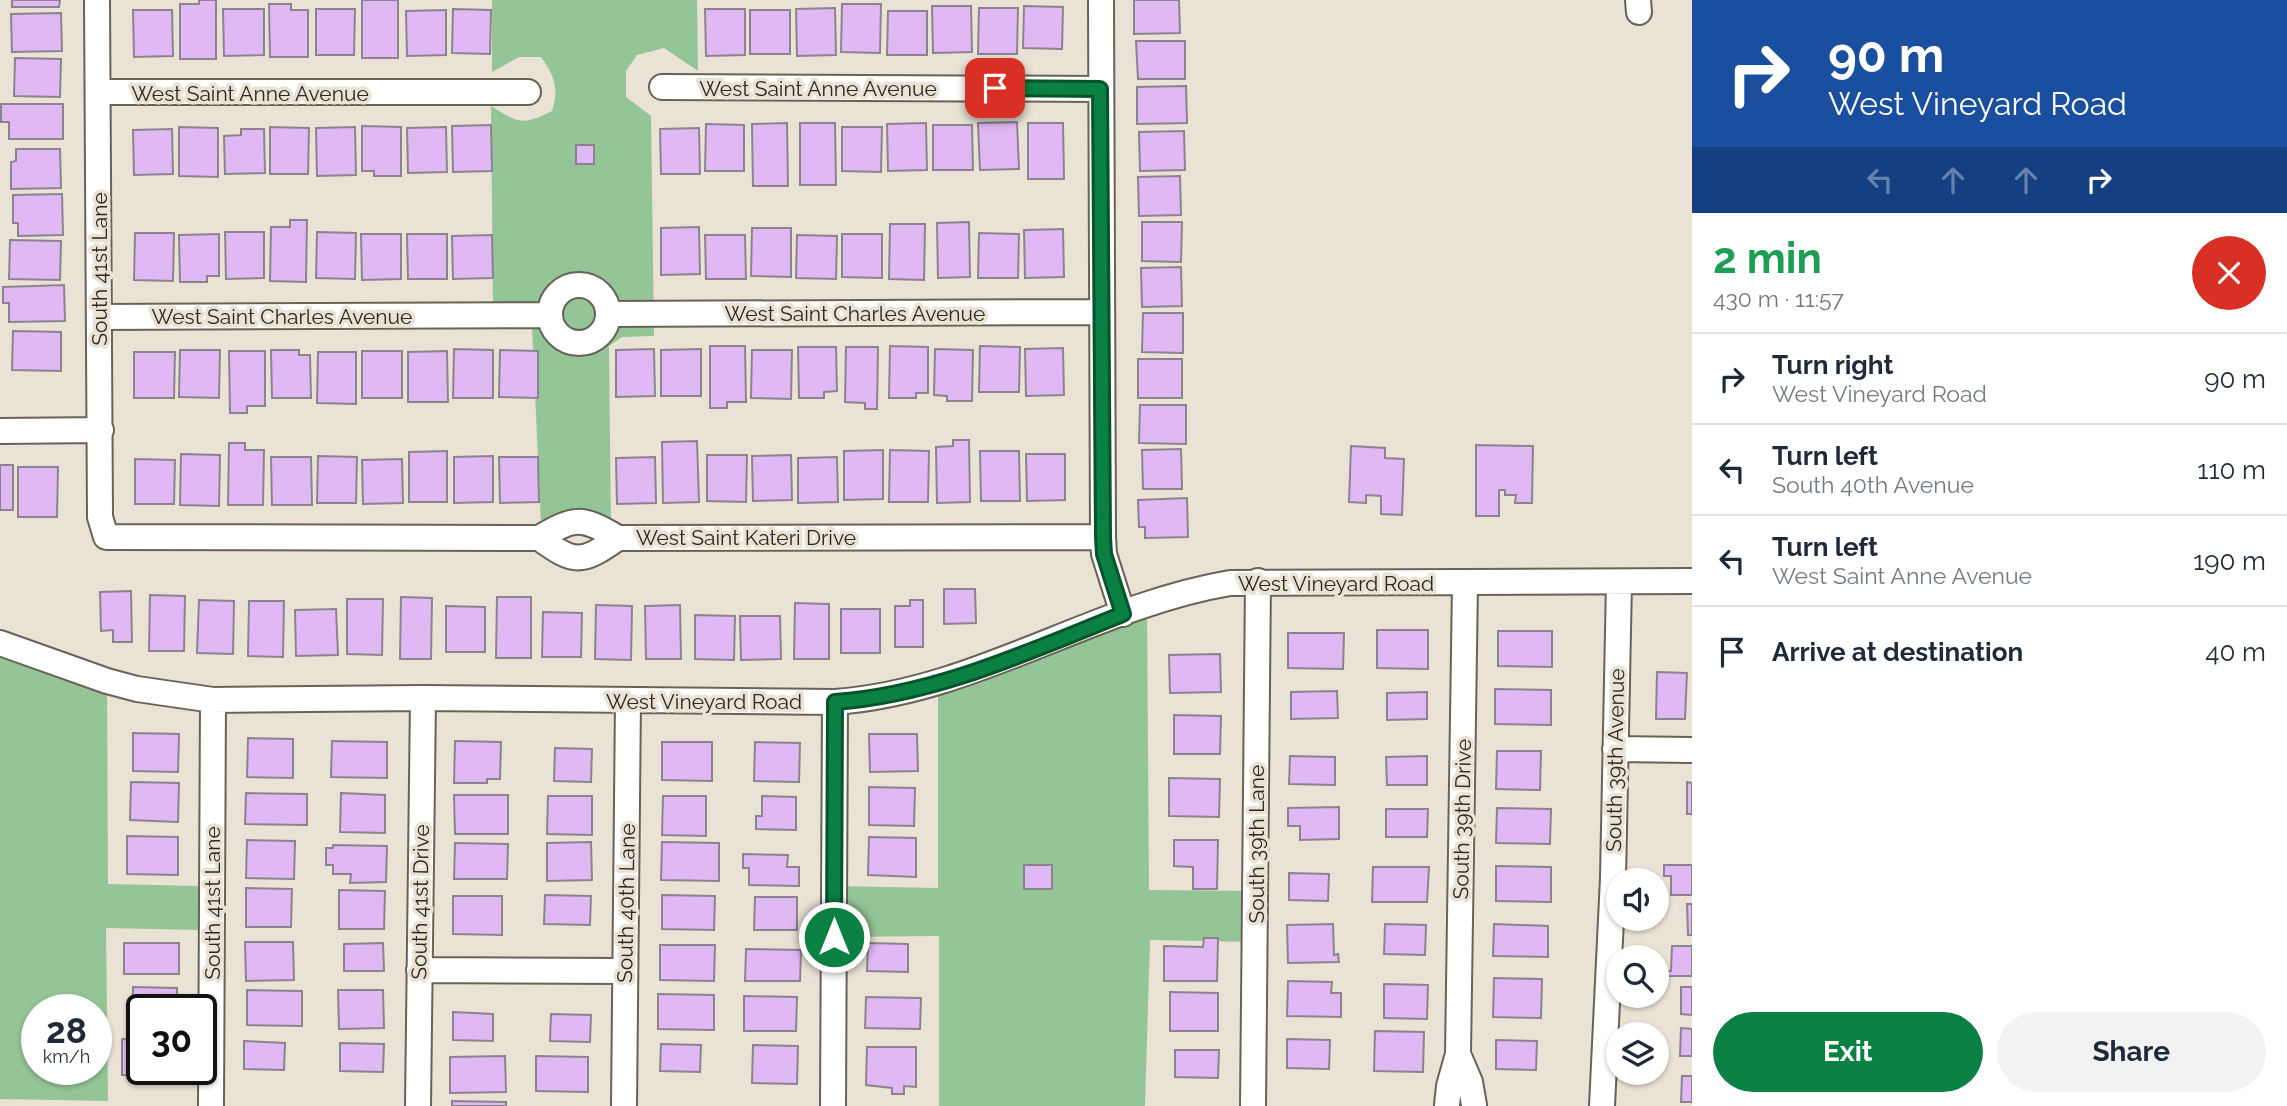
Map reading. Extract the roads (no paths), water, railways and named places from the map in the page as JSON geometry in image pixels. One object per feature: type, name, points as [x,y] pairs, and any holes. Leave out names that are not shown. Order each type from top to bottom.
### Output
[{"type":"street","name":"South 41st Lane","points":[[97,0],[100,517],[106,537],[539,538]]},
{"type":"street","points":[[1101,0],[1103,537],[1104,554],[1123,614]]},
{"type":"street","name":"West Saint Anne Avenue","points":[[662,87],[1100,89]]},
{"type":"street","name":"West Saint Anne Avenue","points":[[98,92],[528,92]]},
{"type":"street","points":[[578,284],[593,288],[599,293],[609,314],[605,329],[594,340],[579,344],[564,341],[553,330],[548,315],[552,300],[563,289],[578,284]]},
{"type":"street","name":"West Saint Charles Avenue","points":[[609,314],[1102,312]]},
{"type":"street","name":"West Saint Charles Avenue","points":[[99,317],[548,315]]},
{"type":"street","points":[[0,431],[101,430]]},
{"type":"street","points":[[539,538],[575,520],[592,523],[618,538]]},
{"type":"street","name":"West Saint Kateri Drive","points":[[539,538],[575,559],[589,557],[618,538],[1103,537]]},
{"type":"street","name":"West Vineyard Road","points":[[0,643],[107,681],[137,689],[213,701],[423,698],[835,702],[869,699],[937,684],[1123,614],[1204,588],[1258,581],[1692,581]]},
{"type":"street","name":"South 39th Lane","points":[[1253,1106],[1258,581]]},
{"type":"street","name":"South 39th Avenue","points":[[1602,1106],[1619,582]]},
{"type":"street","name":"South 39th Drive","points":[[1447,1106],[1449,1086],[1458,1054],[1465,583]]},
{"type":"street","name":"South 41st Drive","points":[[418,1106],[423,698]]},
{"type":"street","name":"South 40th Lane","points":[[624,1106],[628,700]]},
{"type":"street","name":"South 41st Lane","points":[[211,1106],[213,701]]},
{"type":"street","points":[[833,1106],[835,702]]},
{"type":"street","points":[[1615,749],[1692,750]]},
{"type":"street","points":[[419,970],[625,971]]},
{"type":"street","name":"South 39th Drive","points":[[1458,1054],[1470,1082],[1475,1106]]},
{"type":"street","points":[[1447,1106],[1461,1102],[1475,1106]]}]
